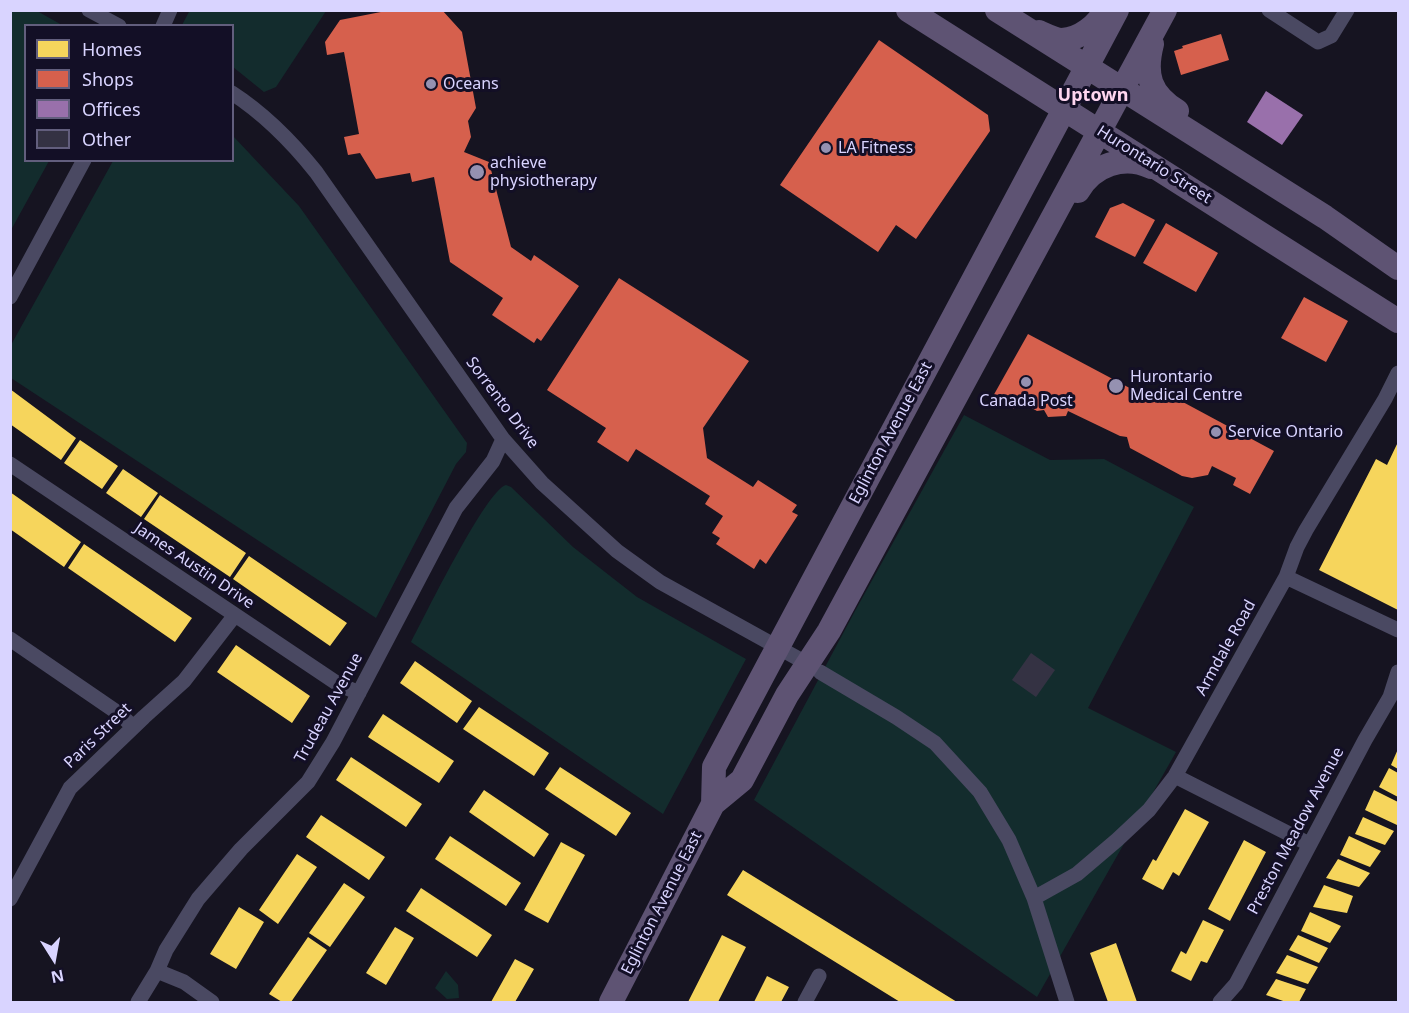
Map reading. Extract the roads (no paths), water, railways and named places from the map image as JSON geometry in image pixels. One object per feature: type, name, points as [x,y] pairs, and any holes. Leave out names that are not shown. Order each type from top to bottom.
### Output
[{"type":"main road","name":"Hurontario Street","points":[[908,10],[1398,321]]},
{"type":"main road","points":[[1003,15],[1062,40],[1092,27],[1101,19],[1105,10]]},
{"type":"main road","name":"Eglinton Avenue East","points":[[611,1002],[686,859],[712,804],[714,767],[1117,10]]},
{"type":"main road","points":[[1003,15],[1325,217],[1398,268]]},
{"type":"main road","name":"Eglinton Avenue East","points":[[712,804],[742,780],[787,695],[814,668],[830,631],[1161,17]]},
{"type":"main road","points":[[1161,17],[1148,64],[1152,86],[1158,96],[1169,106],[1189,119],[1198,138]]},
{"type":"main road","points":[[1042,240],[1060,227],[1081,187],[1092,172],[1103,167],[1125,162],[1140,162],[1185,184]]},
{"type":"street","points":[[89,10],[115,24]]},
{"type":"street","points":[[164,24],[170,10]]},
{"type":"street","points":[[1269,10],[1318,42],[1331,36],[1347,10]]},
{"type":"street","name":"Sorrento Drive","points":[[234,94],[266,117],[296,147],[316,172],[503,439],[548,489],[617,551],[678,593],[814,668],[935,743],[980,792],[1009,840],[1034,898],[1066,1002]]},
{"type":"street","points":[[10,297],[83,162]]},
{"type":"street","name":"Armdale Road","points":[[1034,898],[1077,874],[1117,840],[1149,810],[1175,776],[1286,577],[1306,530],[1346,460],[1385,399],[1398,373]]},
{"type":"street","name":"Trudeau Avenue","points":[[138,1002],[157,971],[166,950],[198,899],[241,849],[308,782],[333,742],[456,508],[493,461],[503,439]]},
{"type":"street","name":"James Austin Drive","points":[[10,464],[338,684],[359,693]]},
{"type":"street","points":[[1286,577],[1398,630]]},
{"type":"street","name":"Paris Street","points":[[10,900],[70,788],[184,681],[235,615]]},
{"type":"street","points":[[10,639],[121,715],[133,727]]},
{"type":"street","name":"Preston Meadow Avenue","points":[[1220,1002],[1236,984],[1309,844],[1390,697],[1398,672]]},
{"type":"street","points":[[1175,776],[1309,844]]},
{"type":"street","points":[[157,971],[184,982],[212,1002]]},
{"type":"street","points":[[805,1002],[819,976]]},
{"type":"place","name":"Oceans","points":[[431,84]]},
{"type":"place","name":"LA Fitness","points":[[826,148]]},
{"type":"place","name":"achieve physiotherapy","points":[[477,172]]},
{"type":"place","name":"Canada Post","points":[[1026,382]]},
{"type":"place","name":"Hurontario Medical Centre","points":[[1116,386]]},
{"type":"place","name":"Service Ontario","points":[[1216,432]]},
{"type":"district","name":"Uptown","points":[[1093,96]]}]
